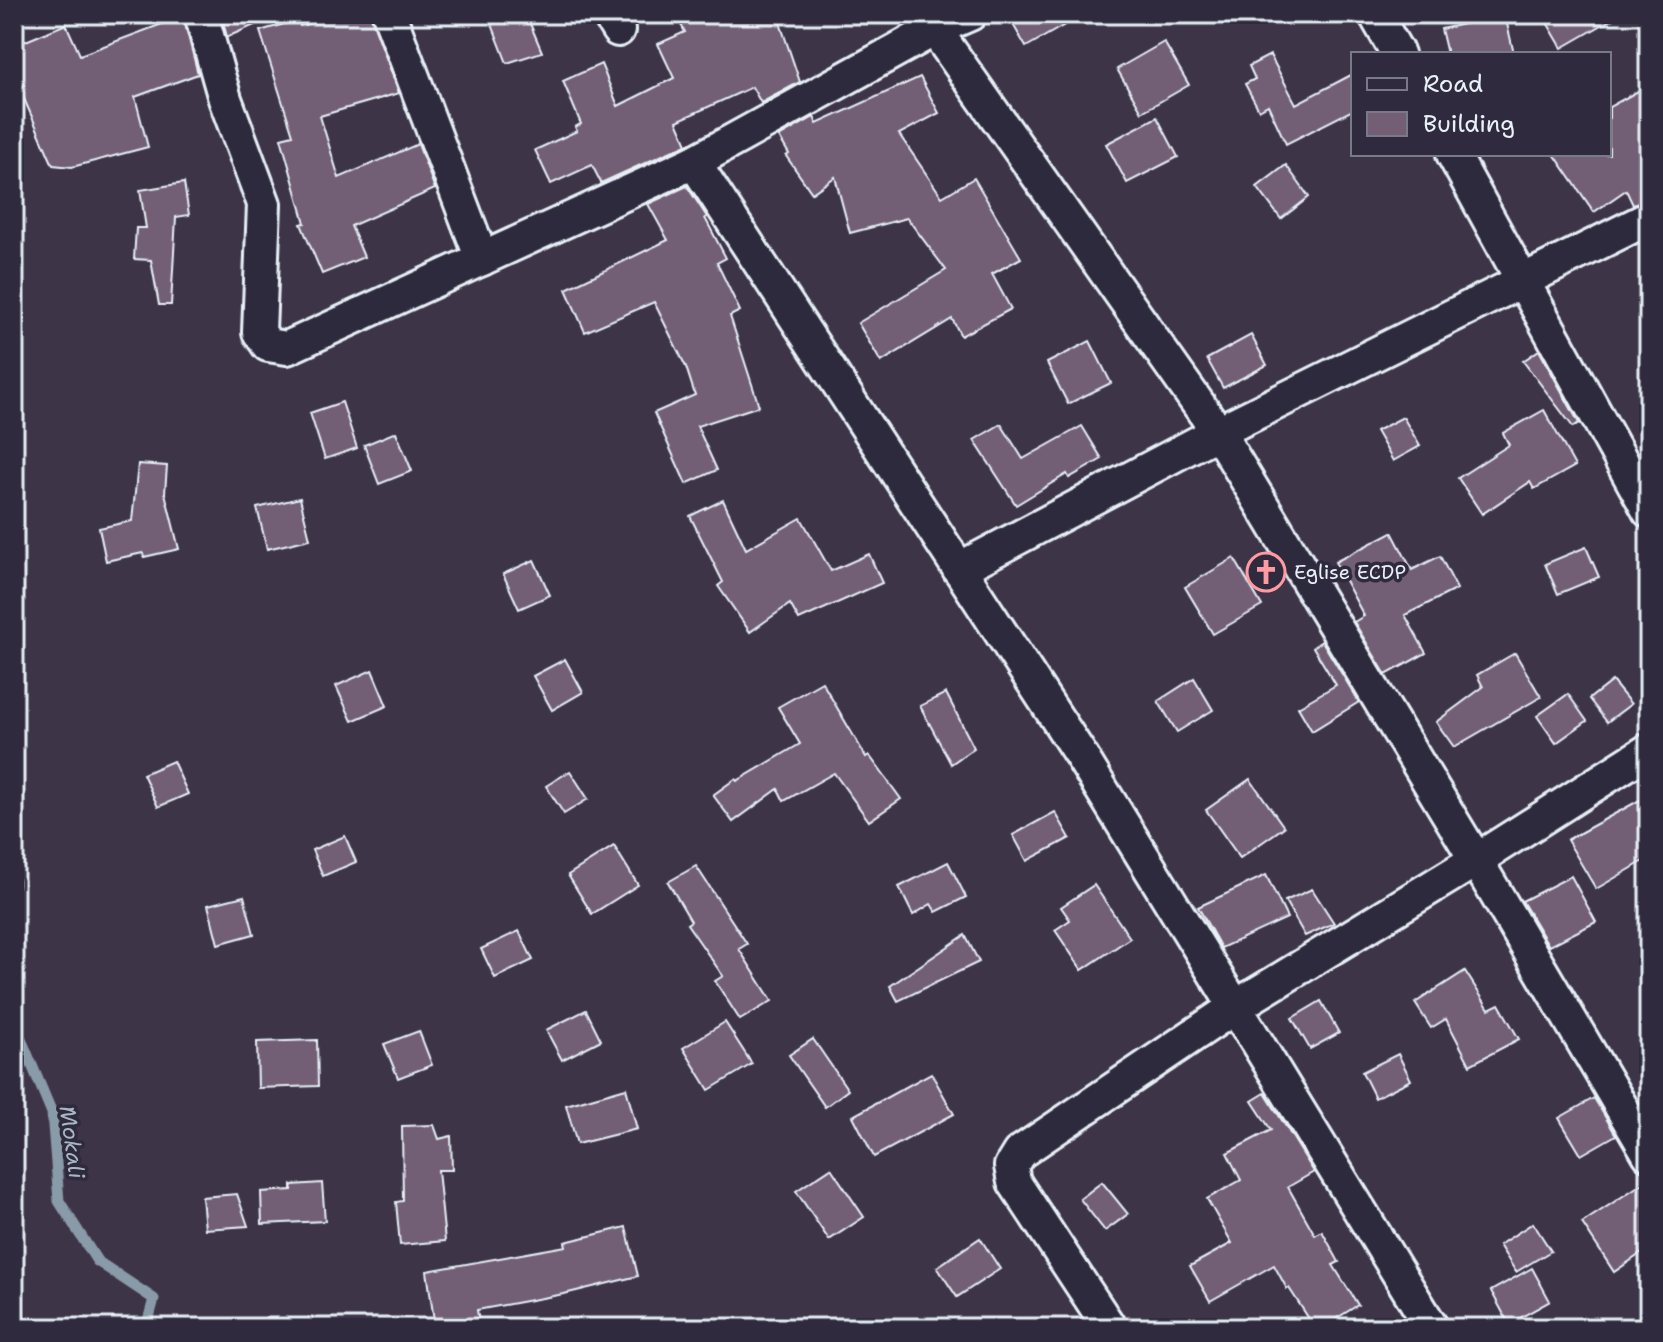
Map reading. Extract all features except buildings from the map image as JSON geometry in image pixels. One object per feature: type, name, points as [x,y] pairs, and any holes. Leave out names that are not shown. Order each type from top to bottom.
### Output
[{"type":"street","points":[[201,14],[225,99],[264,204],[259,332],[268,345],[287,348],[694,162],[929,22],[970,14]]},
{"type":"street","points":[[389,14],[482,259]]},
{"type":"street","points":[[1375,14],[1397,52]]},
{"type":"street","points":[[929,22],[1218,432],[1649,1154]]},
{"type":"street","points":[[1454,156],[1649,511]]},
{"type":"street","points":[[694,162],[1080,754],[1432,1328]]},
{"type":"street","points":[[959,569],[1218,432],[1649,218]]},
{"type":"street","points":[[1110,1328],[1014,1182],[1011,1166],[1019,1153],[1235,1007],[1649,750]]},
{"type":"waterway","name":"Mokali","points":[[14,880],[14,885]]},
{"type":"waterway","name":"Mokali","points":[[14,1022],[52,1113],[59,1201],[97,1261],[154,1299],[146,1328]]},
{"type":"place","name":"Eglise ECDP","points":[[1266,572]]}]
